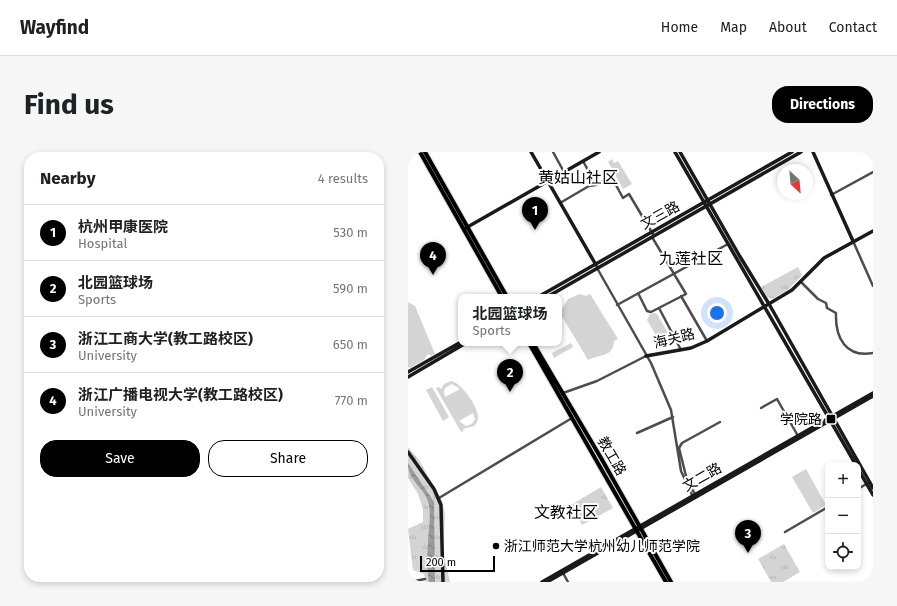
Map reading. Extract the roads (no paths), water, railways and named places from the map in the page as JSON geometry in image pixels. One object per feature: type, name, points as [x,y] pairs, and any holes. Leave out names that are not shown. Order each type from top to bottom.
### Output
[{"type":"main road","points":[[420,152],[505,294]]},
{"type":"main road","points":[[424,152],[500,294]]},
{"type":"main road","points":[[531,152],[597,268]]},
{"type":"main road","points":[[466,228],[599,152]]},
{"type":"main road","points":[[675,152],[767,305],[868,483],[873,495]]},
{"type":"main road","points":[[680,152],[728,244],[767,305]]},
{"type":"main road","name":"文三路","points":[[551,294],[792,152]]},
{"type":"main road","name":"文三路","points":[[707,203],[800,152]]},
{"type":"main road","points":[[813,152],[831,195],[853,241]]},
{"type":"main road","name":"海关路","points":[[646,356],[681,351],[707,341],[792,290],[824,258],[873,231]]},
{"type":"main road","name":"文三路","points":[[543,294],[595,264],[653,235]]},
{"type":"main road","points":[[408,372],[458,344]]},
{"type":"main road","points":[[408,377],[461,346]]},
{"type":"main road","name":"教工路","points":[[531,346],[572,418],[671,582]]},
{"type":"main road","name":"教工路","points":[[535,346],[638,529],[666,582]]},
{"type":"main road","name":"文二路","points":[[638,529],[693,494],[873,395]]},
{"type":"main road","points":[[831,418],[854,462]]},
{"type":"main road","name":"文二路","points":[[542,582],[638,529],[831,418]]},
{"type":"main road","points":[[408,452],[439,498],[443,513],[443,582]]},
{"type":"main road","points":[[861,473],[873,488]]},
{"type":"main road","name":"文二路","points":[[547,582],[562,572]]},
{"type":"street","points":[[553,152],[564,172]]},
{"type":"street","points":[[583,161],[596,185]]},
{"type":"street","points":[[831,195],[873,172]]},
{"type":"street","points":[[560,202],[589,186],[596,185],[611,176],[623,198],[629,194],[686,294],[651,312],[647,310],[638,293]]},
{"type":"street","points":[[853,241],[873,286]]},
{"type":"street","points":[[617,305],[728,244]]},
{"type":"street","points":[[597,268],[646,356],[651,362],[673,417],[676,451],[680,471],[693,494]]},
{"type":"street","points":[[801,282],[818,299],[826,303],[827,308],[836,313],[836,320],[845,346],[858,355],[873,353]]},
{"type":"street","points":[[681,296],[707,341]]},
{"type":"street","points":[[659,308],[681,351]]},
{"type":"street","points":[[562,393],[597,381],[646,356]]},
{"type":"street","points":[[761,408],[777,399],[798,436]]},
{"type":"street","points":[[636,433],[673,417]]},
{"type":"street","points":[[439,498],[572,418]]},
{"type":"street","points":[[693,494],[687,480],[679,448],[682,443],[720,422]]},
{"type":"street","points":[[861,487],[868,483]]},
{"type":"street","points":[[785,532],[825,509]]},
{"type":"street","points":[[562,572],[568,582]]},
{"type":"street","points":[[410,582],[425,579]]},
{"type":"water","points":[[408,463],[434,502],[435,582],[429,582],[428,573],[427,554],[430,517],[428,501],[423,491],[410,474]]},
{"type":"place","name":"杭州甲康医院","points":[[535,230]]},
{"type":"place","name":"浙江广播电视大学(教工路校区)","points":[[433,275]]},
{"type":"place","name":"北园篮球场","points":[[510,392]]},
{"type":"place","name":"学院路","points":[[831,419]]},
{"type":"place","name":"浙江师范大学杭州幼儿师范学院","points":[[496,546]]},
{"type":"place","name":"浙江工商大学(教工路校区)","points":[[748,553]]},
{"type":"district","name":"黄姑山社区","points":[[578,177]]},
{"type":"district","name":"九莲社区","points":[[691,258]]},
{"type":"district","name":"文教社区","points":[[566,512]]}]
